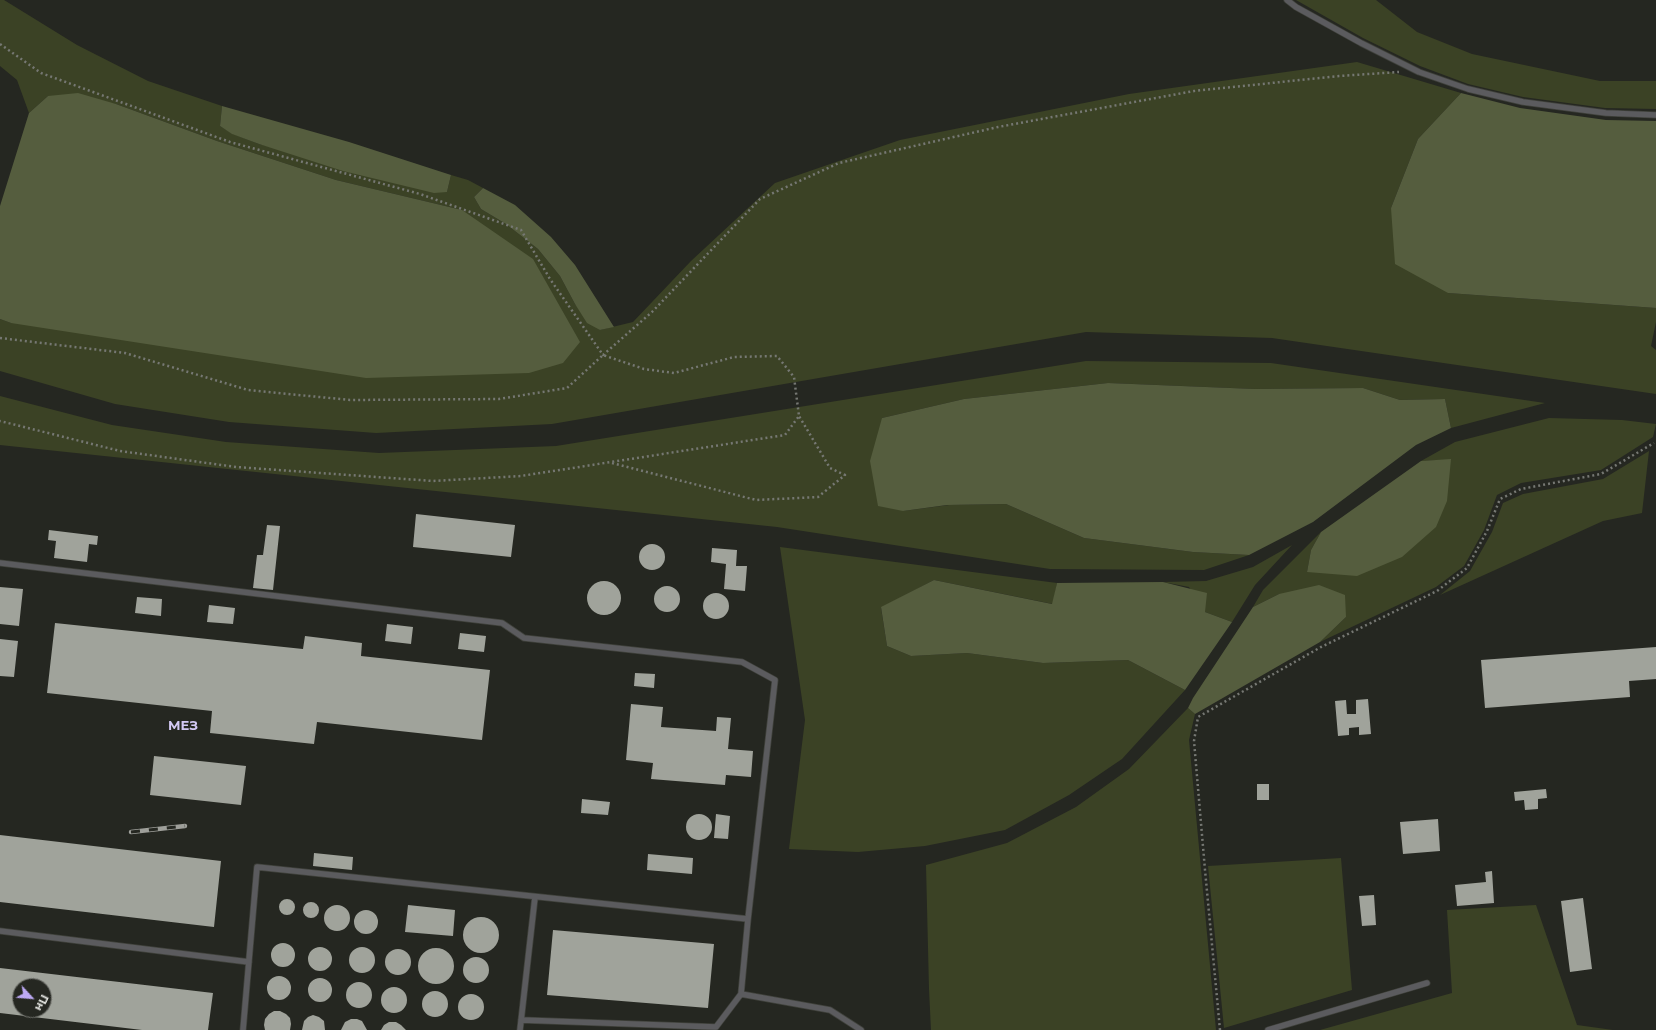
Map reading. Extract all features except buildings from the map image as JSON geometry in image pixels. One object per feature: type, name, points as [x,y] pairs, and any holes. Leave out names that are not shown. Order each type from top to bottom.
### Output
[{"type":"lane","points":[[1286,0],[1296,8],[1355,40],[1419,72],[1468,89],[1523,102],[1606,114],[1656,115]]},
{"type":"lane","points":[[0,563],[502,623],[524,638],[742,662],[775,680],[741,994],[716,1027],[521,1020]]},
{"type":"lane","points":[[243,1030],[257,867],[748,919]]},
{"type":"lane","points":[[520,1030],[535,896]]},
{"type":"lane","points":[[0,931],[249,962]]},
{"type":"lane","points":[[1268,1030],[1427,983]]},
{"type":"lane","points":[[741,994],[830,1010],[861,1030]]},
{"type":"path","points":[[0,44],[41,73],[230,142],[420,194],[521,230],[550,279],[603,355],[644,369],[674,373],[734,357],[778,356],[794,377],[799,416],[830,468],[845,475],[818,497],[756,500],[610,463]]},
{"type":"path","points":[[0,338],[125,353],[248,390],[350,400],[499,399],[567,388],[652,312],[760,199],[839,163],[998,127],[1194,91],[1385,72],[1419,72]]},
{"type":"path","points":[[0,421],[120,451],[236,467],[425,480],[521,476],[785,436],[799,416]]},
{"type":"path","points":[[1220,1030],[1194,741],[1198,717],[1321,647],[1437,591],[1467,568],[1487,531],[1500,499],[1522,489],[1601,474],[1654,443]]},
{"type":"green space","points":[[0,0],[4,0],[77,45],[148,81],[222,106],[220,126],[233,134],[259,144],[447,192],[451,175],[468,180],[483,188],[474,197],[481,209],[506,224],[538,249],[560,276],[575,304],[600,330],[633,322],[691,261],[775,183],[900,140],[1129,94],[1357,62],[1461,93],[1418,139],[1391,208],[1448,293],[1656,308],[1656,322],[1651,346],[1656,350],[1656,394],[1272,338],[1086,332],[552,424],[376,433],[229,422],[115,404],[0,371],[0,319],[11,323],[462,210],[336,180],[217,141],[116,104],[48,96],[29,113],[17,80],[0,66]]},
{"type":"green space","points":[[1296,0],[1376,0],[1417,32],[1472,54],[1600,81],[1656,81],[1656,109],[1605,108],[1523,97],[1468,84],[1420,66],[1363,38]]},
{"type":"green space","points":[[78,93],[116,104],[217,141],[336,180],[462,210],[533,259],[580,342],[563,363],[529,373],[366,378],[11,323],[0,319],[0,206],[29,113],[48,96]]},
{"type":"green space","points":[[1461,93],[1520,108],[1606,120],[1656,121],[1656,308],[1448,293],[1395,264],[1391,208],[1418,139]]},
{"type":"green space","points":[[222,106],[349,142],[451,175],[447,192],[434,193],[343,171],[232,134],[220,126]]},
{"type":"green space","points":[[483,188],[515,205],[551,237],[575,265],[614,327],[600,330],[587,323],[560,276],[538,249],[506,224],[481,209],[474,197]]},
{"type":"green space","points":[[1086,361],[1271,363],[1545,403],[1451,428],[1445,399],[1400,400],[1363,388],[1255,389],[1108,383],[964,399],[882,418],[903,511],[949,505],[1006,504],[1084,538],[1193,552],[1249,555],[1204,570],[1050,569],[777,527],[0,445],[0,396],[112,425],[226,442],[379,453],[556,446]]},
{"type":"green space","points":[[1108,383],[1255,389],[1363,388],[1400,400],[1445,399],[1451,428],[1416,445],[1313,522],[1249,555],[1193,552],[1084,538],[1006,504],[947,505],[903,511],[878,506],[870,461],[882,418],[964,399]]},
{"type":"green space","points":[[1549,418],[1622,420],[1656,424],[1653,437],[1601,470],[1521,483],[1497,495],[1484,530],[1464,566],[1436,587],[1320,642],[1346,617],[1279,594],[1253,607],[1263,590],[1321,532],[1311,550],[1307,572],[1451,460],[1421,461],[1455,442]]},
{"type":"green space","points":[[1649,451],[1642,513],[1603,521],[1440,595],[1470,571],[1492,532],[1503,503],[1523,494],[1603,479]]},
{"type":"green space","points":[[1451,459],[1447,501],[1436,527],[1402,557],[1357,576],[1307,572],[1311,550],[1321,532],[1421,461]]},
{"type":"green space","points":[[1292,545],[1255,585],[1232,622],[1205,612],[1189,587],[1163,582],[1206,581],[1253,567]]},
{"type":"green space","points":[[780,547],[1057,583],[1053,604],[934,580],[881,608],[887,646],[911,656],[967,653],[1043,663],[1128,660],[1185,690],[1122,759],[1069,795],[1005,830],[925,846],[858,852],[789,849],[805,720]]},
{"type":"green space","points":[[934,580],[1052,604],[1057,583],[1163,582],[1207,593],[1205,612],[1232,622],[1185,690],[1128,660],[1043,663],[967,653],[911,656],[887,646],[881,607]]},
{"type":"green space","points":[[1319,585],[1345,595],[1346,617],[1320,642],[1195,714],[1188,708],[1193,698],[1253,607],[1279,594]]},
{"type":"green space","points":[[1188,708],[1195,714],[1189,740],[1216,1030],[931,1030],[926,865],[1007,843],[1076,807],[1129,769]]},
{"type":"green space","points":[[1341,858],[1352,990],[1224,1028],[1208,866]]},
{"type":"green space","points":[[1536,905],[1577,1025],[1613,1030],[1320,1030],[1452,993],[1447,910]]},
{"type":"railway","points":[[131,832],[185,826]]},
{"type":"district","name":"МЕЗ","points":[[183,726]]}]
